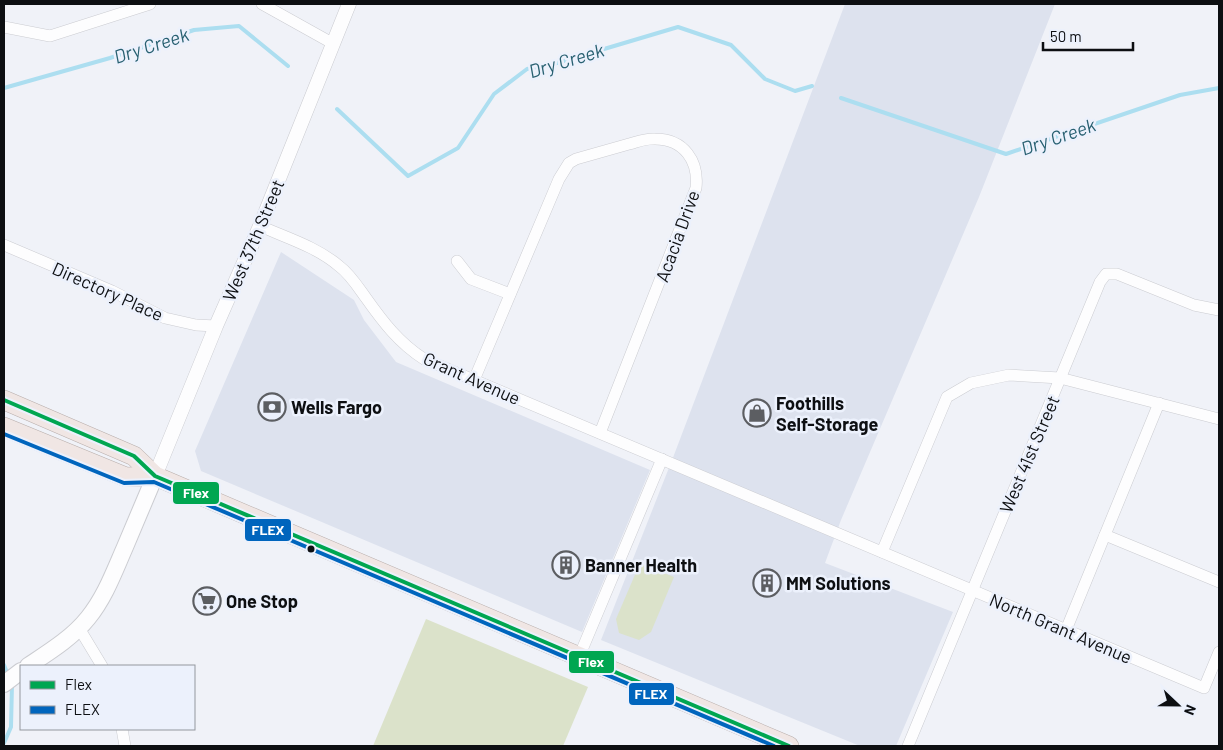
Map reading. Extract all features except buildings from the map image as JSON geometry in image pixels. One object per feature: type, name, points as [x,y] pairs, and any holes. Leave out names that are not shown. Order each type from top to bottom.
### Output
[{"type":"highway","points":[[4,400],[134,456],[155,476],[789,746]]},
{"type":"highway","points":[[4,427],[126,477],[155,476]]},
{"type":"main road","points":[[29,665],[79,628],[100,600],[110,582],[155,476]]},
{"type":"main road","points":[[4,684],[20,672]]},
{"type":"street","points":[[4,27],[50,36],[150,4]]},
{"type":"street","points":[[262,4],[332,43]]},
{"type":"street","name":"West 37th Street","points":[[155,476],[216,326],[260,226],[349,4]]},
{"type":"street","name":"Acacia Drive","points":[[474,380],[559,179],[568,163],[576,159],[650,139],[662,139],[674,143],[690,155],[694,162],[697,180],[693,198],[600,433]]},
{"type":"street","name":"Grant Avenue","points":[[260,226],[311,248],[340,266],[359,287],[395,336],[424,359],[662,459]]},
{"type":"street","name":"Directory Place","points":[[4,245],[112,291],[165,318],[196,325],[216,326]]},
{"type":"street","points":[[457,260],[471,279],[510,294]]},
{"type":"street","name":"West 41st Street","points":[[908,746],[1100,282],[1106,274],[1117,274],[1194,305],[1219,310]]},
{"type":"street","points":[[882,552],[947,397],[972,383],[1009,376],[1060,378],[1219,419]]},
{"type":"street","points":[[1066,630],[1159,403]]},
{"type":"street","points":[[580,657],[662,459]]},
{"type":"street","name":"North Grant Avenue","points":[[662,459],[1204,688],[1219,652]]},
{"type":"street","points":[[1105,535],[1219,582]]},
{"type":"street","points":[[79,628],[101,665]]},
{"type":"street","points":[[122,730],[125,746]]},
{"type":"shaded area","points":[[845,4],[1055,4],[979,197],[841,520],[825,563],[953,612],[896,746],[860,746],[601,640],[674,455]]},
{"type":"shaded area","points":[[281,252],[354,300],[364,320],[396,362],[650,470],[582,632],[201,471],[195,451]]},
{"type":"green space","points":[[640,563],[674,577],[651,632],[639,640],[619,633],[616,619]]},
{"type":"green space","points":[[426,619],[588,687],[563,746],[373,746]]},
{"type":"waterway","name":"Dry Creek","points":[[4,88],[110,58],[194,30],[239,26],[288,66]]},
{"type":"waterway","name":"Dry Creek","points":[[337,109],[408,176],[458,148],[494,94],[527,69],[557,63],[678,27],[731,45],[765,79],[795,91],[812,86]]},
{"type":"waterway","name":"Dry Creek","points":[[841,98],[1006,154],[1180,95],[1219,88]]},
{"type":"waterway","name":"Dry Creek","points":[[4,665],[8,675]]},
{"type":"waterway","name":"Dry Creek","points":[[4,743],[11,727],[12,684]]},
{"type":"transit line","name":"Flex","points":[[4,400],[134,456],[155,476],[789,746]]},
{"type":"transit line","name":"FLEX","points":[[4,434],[124,483],[154,482],[774,746]]},
{"type":"place","name":"Wells Fargo","points":[[272,407]]},
{"type":"place","name":"Foothills Self-Storage","points":[[757,413]]},
{"type":"place","name":"Banner Health","points":[[566,565]]},
{"type":"place","name":"MM Solutions","points":[[767,583]]},
{"type":"place","name":"One Stop","points":[[207,601]]}]
